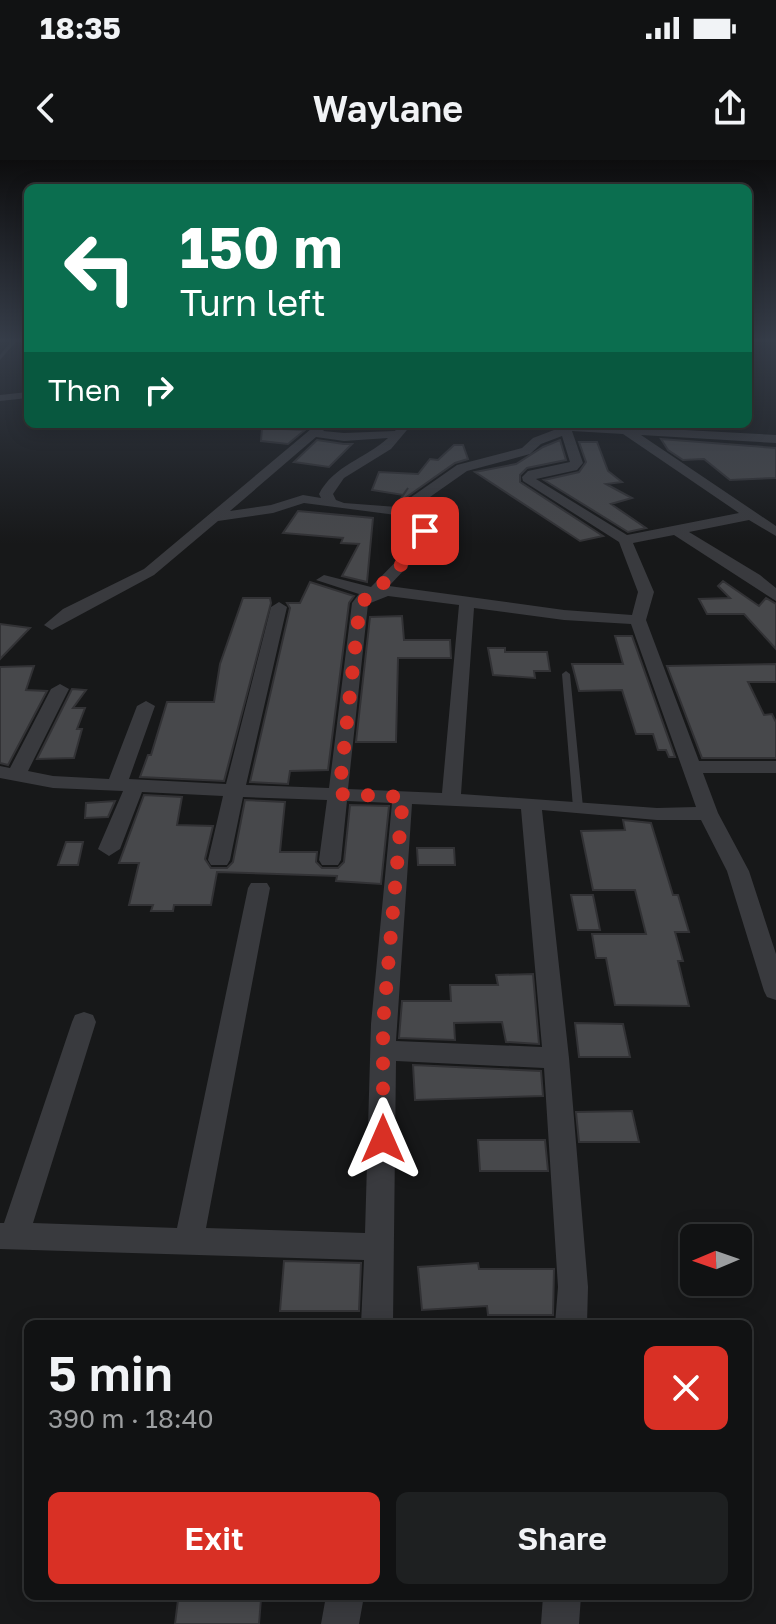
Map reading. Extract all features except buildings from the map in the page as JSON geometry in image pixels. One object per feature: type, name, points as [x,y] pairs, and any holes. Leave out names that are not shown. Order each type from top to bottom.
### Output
[{"type":"street","points":[[555,428],[776,439]]},
{"type":"street","points":[[52,625],[69,612],[149,572],[318,429],[344,437],[403,429]]},
{"type":"street","points":[[331,503],[326,494],[333,481],[387,449],[403,429]]},
{"type":"street","points":[[402,510],[449,475],[494,458],[526,451],[537,441],[566,429]]},
{"type":"street","points":[[529,477],[572,467],[577,463],[566,429]]},
{"type":"street","points":[[626,431],[776,532]]},
{"type":"street","points":[[494,458],[529,477],[530,481],[625,540],[646,592],[638,620],[708,813],[738,871],[776,991]]},
{"type":"street","points":[[214,517],[273,509],[303,499],[361,511],[402,510],[421,521],[425,531],[422,540],[374,593],[360,603],[330,860]]},
{"type":"street","points":[[625,540],[752,515]]},
{"type":"street","points":[[676,530],[755,578],[776,596]]},
{"type":"street","points":[[324,580],[374,593],[388,591],[564,615],[638,620]]},
{"type":"street","points":[[451,800],[467,602]]},
{"type":"street","points":[[219,860],[279,607]]},
{"type":"street","points":[[60,689],[9,773],[53,782],[403,797],[657,814],[708,813]]},
{"type":"street","points":[[109,849],[146,706]]},
{"type":"street","points":[[692,767],[776,767]]},
{"type":"street","points":[[377,1320],[383,1024],[403,797]]},
{"type":"street","points":[[531,804],[556,1058],[573,1287],[571,1320]]},
{"type":"street","points":[[189,1242],[259,888]]},
{"type":"street","points":[[84,1022],[7,1236],[380,1247]]},
{"type":"street","points":[[384,1050],[556,1058]]},
{"type":"street","points":[[340,1624],[344,1600]]},
{"type":"street","points":[[560,1624],[562,1600]]},
{"type":"lane","points":[[566,674],[578,807]]},
{"type":"route","points":[[383,1139],[383,1024],[403,797],[339,794],[360,603],[374,593],[418,547],[425,531]]}]
